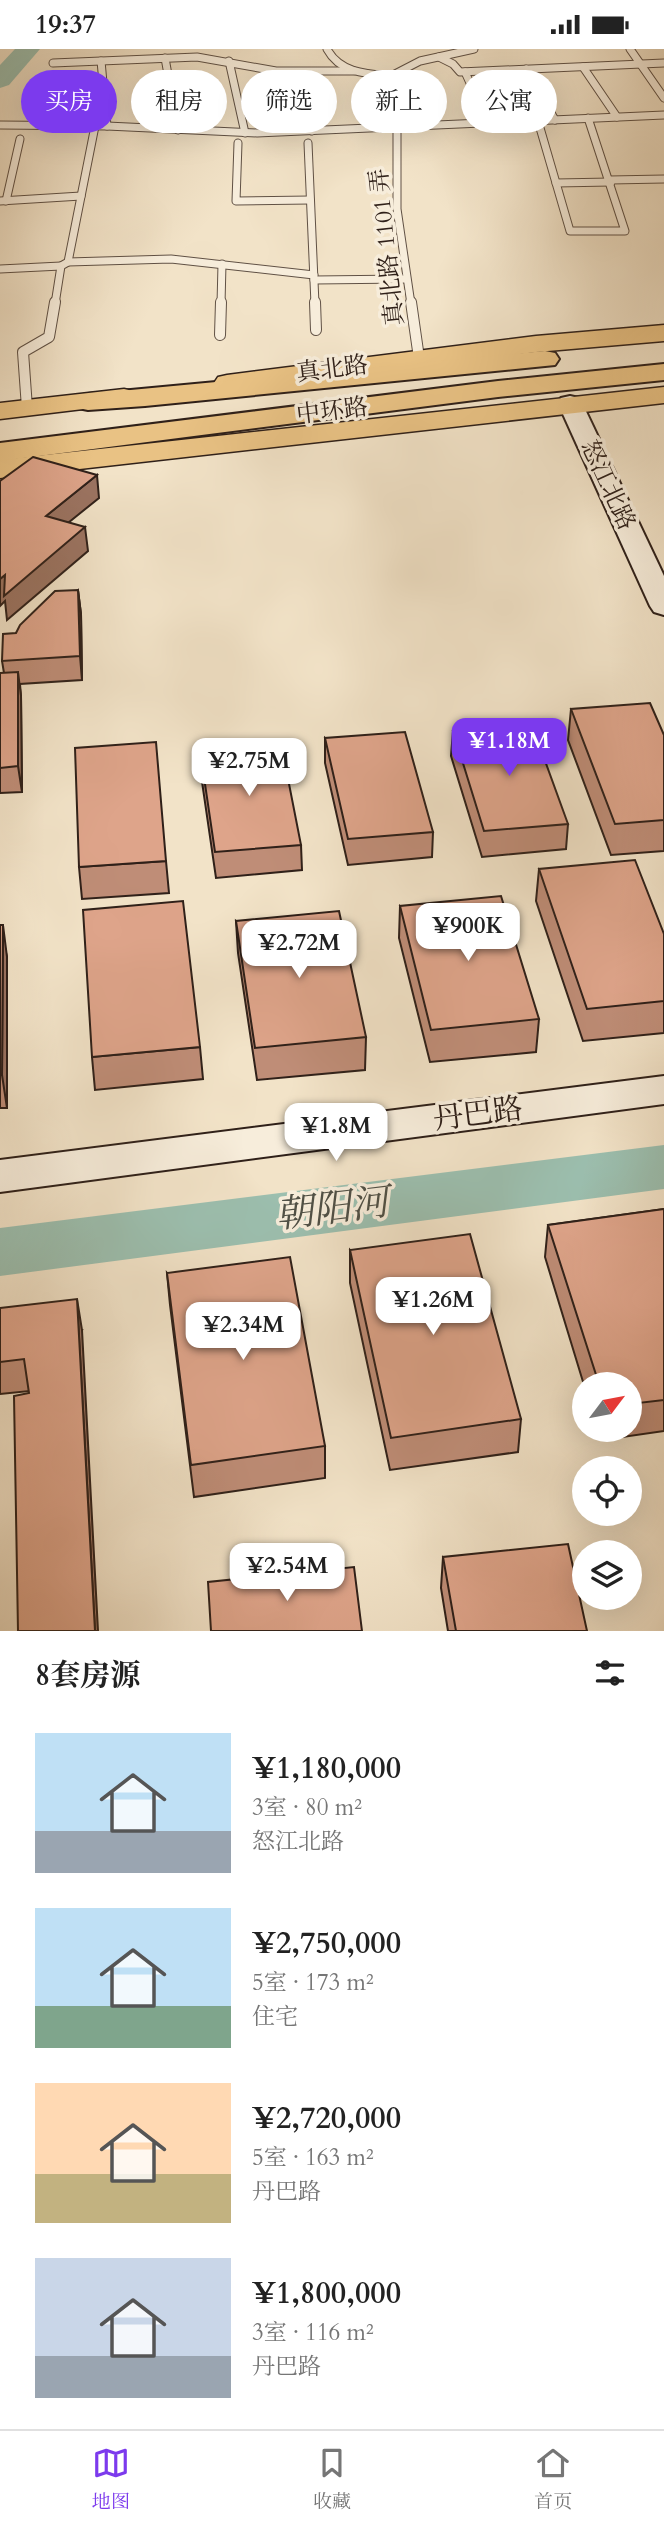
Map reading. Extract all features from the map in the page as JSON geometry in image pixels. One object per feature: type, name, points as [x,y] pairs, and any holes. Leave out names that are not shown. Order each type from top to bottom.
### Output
[{"type":"highway","name":"中环路","points":[[0,430],[664,351]]},
{"type":"highway","points":[[88,401],[159,397],[467,364],[624,355]]},
{"type":"highway","name":"中环路","points":[[0,452],[498,389],[664,372]]},
{"type":"highway","points":[[184,449],[246,436],[505,399],[664,380]]},
{"type":"main road","name":"真北路","points":[[0,411],[419,358],[664,333]]},
{"type":"main road","points":[[0,469],[570,403],[664,395]]},
{"type":"street","name":"怒江北路","points":[[570,403],[664,605]]},
{"type":"street","name":"丹巴路","points":[[0,1176],[664,1090]]},
{"type":"lane","points":[[156,49],[164,70]]},
{"type":"lane","points":[[326,49],[336,62],[352,70]]},
{"type":"lane","points":[[402,70],[474,49]]},
{"type":"lane","points":[[629,49],[664,97]]},
{"type":"lane","points":[[439,57],[453,64],[461,72]]},
{"type":"lane","points":[[53,63],[161,58],[229,61],[268,70]]},
{"type":"lane","points":[[101,61],[102,70]]},
{"type":"lane","points":[[229,61],[241,114]]},
{"type":"lane","points":[[506,70],[664,63]]},
{"type":"lane","points":[[583,67],[617,117]]},
{"type":"lane","points":[[557,120],[664,115]]},
{"type":"lane","points":[[541,133],[570,230],[625,230],[587,118]]},
{"type":"lane","points":[[0,125],[21,125]]},
{"type":"lane","points":[[27,408],[23,352],[49,338],[94,133]]},
{"type":"lane","name":"真北路 1101 弄","points":[[400,133],[396,198],[419,358]]},
{"type":"lane","points":[[20,139],[3,201],[81,197]]},
{"type":"lane","points":[[238,143],[236,201],[310,200]]},
{"type":"lane","points":[[308,143],[316,330]]},
{"type":"lane","points":[[556,183],[664,179]]},
{"type":"lane","points":[[0,269],[171,258],[314,278],[406,279]]},
{"type":"lane","points":[[220,335],[222,264]]},
{"type":"building","points":[[33,457],[97,475],[46,516],[85,527],[4,596],[5,575],[0,579],[0,481]]},
{"type":"building","points":[[78,590],[80,656],[2,661],[3,634],[16,633],[20,625],[55,591]]},
{"type":"building","points":[[18,672],[18,766],[0,768],[0,673]]},
{"type":"building","points":[[650,703],[664,735],[664,820],[615,824],[571,709]]},
{"type":"building","points":[[532,725],[568,824],[484,831],[453,731]]},
{"type":"building","points":[[405,732],[433,832],[348,839],[325,738]]},
{"type":"building","points":[[156,742],[166,861],[79,867],[75,748]]},
{"type":"building","points":[[281,743],[301,845],[215,852],[200,750]]},
{"type":"building","points":[[635,860],[664,934],[664,1001],[587,1009],[539,869]]},
{"type":"building","points":[[501,896],[539,1019],[431,1030],[400,906]]},
{"type":"building","points":[[183,901],[200,1047],[92,1057],[83,910]]},
{"type":"building","points":[[339,911],[366,1037],[255,1048],[236,921]]},
{"type":"building","points":[[0,925],[3,925],[2,1075],[0,1075]]},
{"type":"building","points":[[664,1209],[664,1400],[642,1403],[642,1372],[595,1372],[548,1225]]},
{"type":"building","points":[[470,1234],[521,1419],[391,1438],[350,1250]]},
{"type":"building","points":[[290,1257],[325,1446],[191,1465],[167,1273]]},
{"type":"building","points":[[77,1299],[95,1631],[18,1631],[14,1396],[29,1393],[24,1359],[0,1362],[0,1308]]},
{"type":"building","points":[[568,1544],[572,1562],[572,1610],[582,1610],[587,1631],[456,1631],[443,1557]]},
{"type":"building","points":[[354,1567],[362,1631],[211,1631],[208,1582]]},
{"type":"waterway","points":[[0,80],[28,49]]},
{"type":"waterway","name":"朝阳河","points":[[0,1252],[664,1167]]}]
